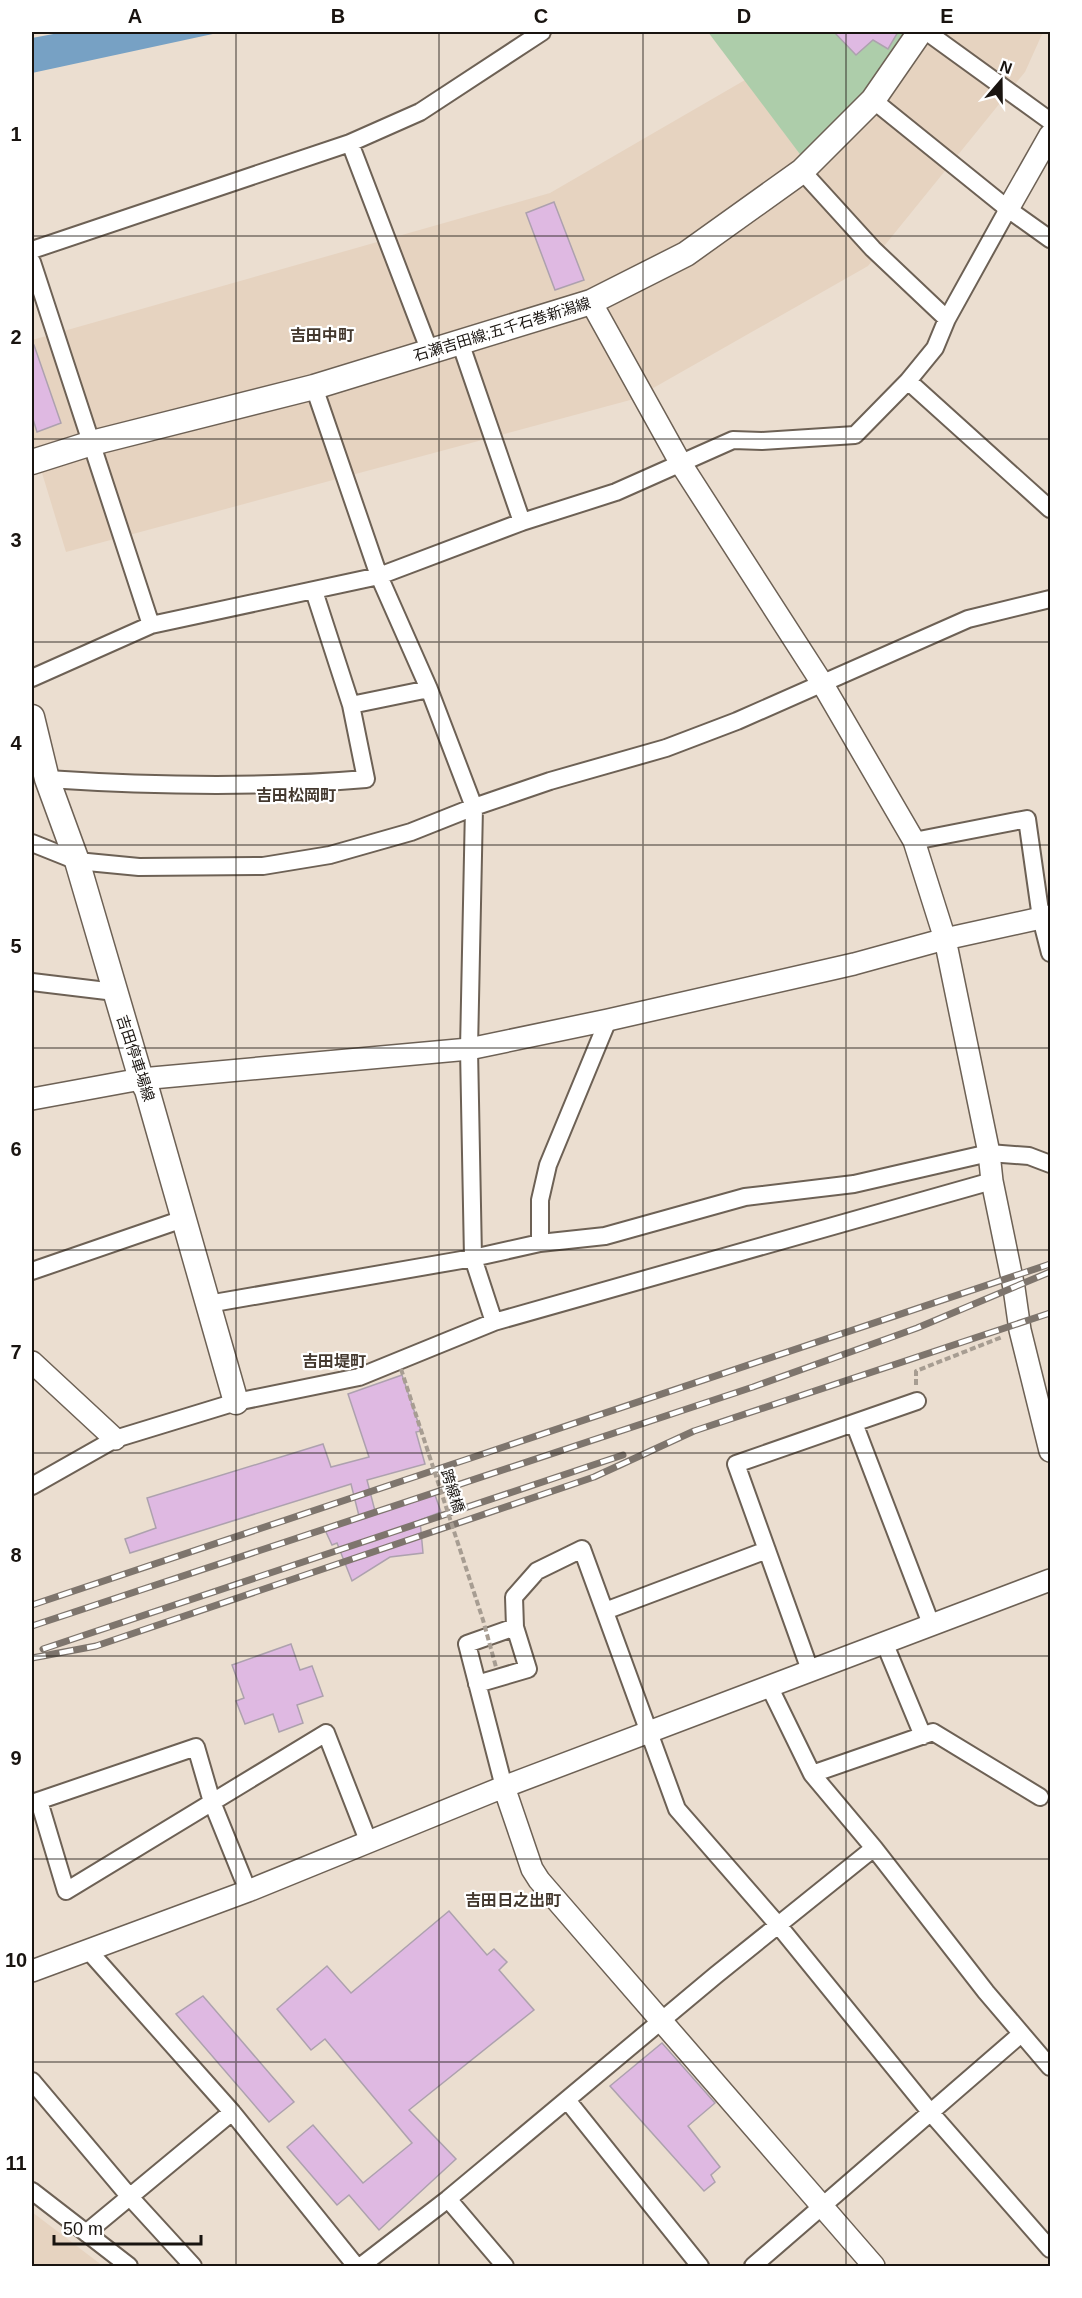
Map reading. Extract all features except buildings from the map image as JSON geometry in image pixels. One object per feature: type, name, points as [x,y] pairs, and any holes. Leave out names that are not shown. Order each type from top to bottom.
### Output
[{"type":"main road","name":"石瀬吉田線;五千石巻新潟線","points":[[32,462],[92,443],[314,387],[591,302],[686,254],[802,171],[873,100],[920,32]]},
{"type":"main road","name":"吉田停車場線","points":[[32,717],[47,779],[77,861],[141,1079],[147,1090],[236,1402]]},
{"type":"street","points":[[32,250],[350,143],[420,112],[542,32]]},
{"type":"street","points":[[927,32],[1050,121]]},
{"type":"street","points":[[873,100],[1008,209],[1050,239]]},
{"type":"street","points":[[32,678],[152,625],[379,576],[522,522],[616,492],[733,440],[762,441],[855,435],[908,381],[935,348],[947,319],[1050,135]]},
{"type":"street","points":[[350,143],[430,352]]},
{"type":"street","points":[[802,171],[873,249],[947,319]]},
{"type":"street","points":[[32,262],[152,625]]},
{"type":"street","points":[[591,302],[681,464],[822,683],[914,841],[945,939],[989,1153],[992,1181],[1014,1288],[1020,1330],[1050,1452]]},
{"type":"street","points":[[460,342],[522,522]]},
{"type":"street","points":[[908,381],[1050,509]]},
{"type":"street","points":[[314,387],[379,576],[429,689],[474,807],[469,1048],[473,1258],[494,1322]]},
{"type":"street","points":[[47,779],[138,784],[314,784],[366,779],[351,705],[314,591]]},
{"type":"street","points":[[32,843],[77,861],[139,867],[263,866],[330,855],[411,832],[550,781],[666,748],[737,721],[968,619],[1050,599]]},
{"type":"street","points":[[351,705],[429,689]]},
{"type":"street","points":[[914,841],[1027,819],[1046,917],[1050,953]]},
{"type":"street","points":[[32,1099],[141,1079],[469,1048],[608,1020],[854,964],[945,939],[1046,917]]},
{"type":"street","points":[[32,982],[115,992]]},
{"type":"street","points":[[540,1243],[540,1200],[548,1165],[608,1020]]},
{"type":"street","points":[[207,1304],[473,1258],[540,1243],[605,1236],[745,1197],[854,1184],[989,1153],[1029,1156],[1050,1164]]},
{"type":"street","points":[[32,1486],[115,1439],[236,1402],[359,1377],[494,1322],[992,1181]]},
{"type":"street","points":[[32,1271],[183,1219]]},
{"type":"street","points":[[32,1362],[115,1439]]},
{"type":"street","points":[[810,1670],[736,1464],[917,1401]]},
{"type":"street","points":[[854,1423],[931,1624]]},
{"type":"street","points":[[477,1684],[528,1669],[515,1627],[514,1597],[537,1571],[582,1549],[677,1809],[779,1926],[931,2113],[1050,2249]]},
{"type":"street","points":[[605,1611],[767,1550]]},
{"type":"street","points":[[32,1971],[248,1891],[504,1787],[1050,1580]]},
{"type":"street","points":[[515,1627],[467,1644],[504,1787],[532,1869],[661,2022],[874,2266]]},
{"type":"street","points":[[884,1642],[922,1736]]},
{"type":"street","points":[[769,1686],[812,1774],[1050,2067]]},
{"type":"street","points":[[812,1774],[933,1732],[1040,1797]]},
{"type":"street","points":[[248,1891],[212,1802],[196,1747],[35,1802],[66,1891],[212,1802],[326,1733],[369,1843]]},
{"type":"street","points":[[361,2266],[448,2199],[716,1975],[874,1848]]},
{"type":"street","points":[[88,1950],[232,2112],[356,2266]]},
{"type":"street","points":[[753,2266],[1022,2034]]},
{"type":"street","points":[[32,2081],[129,2196],[193,2266]]},
{"type":"street","points":[[567,2100],[700,2266]]},
{"type":"street","points":[[86,2233],[232,2112]]},
{"type":"street","points":[[32,2191],[129,2266]]},
{"type":"street","points":[[448,2199],[505,2266]]},
{"type":"path","points":[[917,1401],[916,1371],[1020,1330]]},
{"type":"path","name":"跨線橋","points":[[401,1369],[483,1620],[496,1667]]},
{"type":"shaded area","points":[[906,32],[1043,32],[1025,72],[868,266],[634,399],[66,552],[32,440],[32,340],[550,193],[745,80],[802,157]]},
{"type":"shaded area","points":[[32,2212],[103,2266],[32,2266]]},
{"type":"green space","points":[[708,32],[906,32],[865,93],[802,157]]},
{"type":"water","points":[[64,32],[222,32],[32,73],[32,38]]},
{"type":"railway","points":[[32,1605],[1050,1264]]},
{"type":"railway","points":[[32,1626],[753,1387],[917,1328],[1050,1272]]},
{"type":"railway","points":[[32,1658],[96,1646],[594,1477],[694,1431],[1050,1313]]},
{"type":"railway","points":[[43,1649],[623,1455]]},
{"type":"district","name":"吉田中町","points":[[322,335]]},
{"type":"district","name":"吉田松岡町","points":[[296,795]]},
{"type":"district","name":"吉田堤町","points":[[334,1361]]},
{"type":"district","name":"吉田日之出町","points":[[513,1900]]}]
